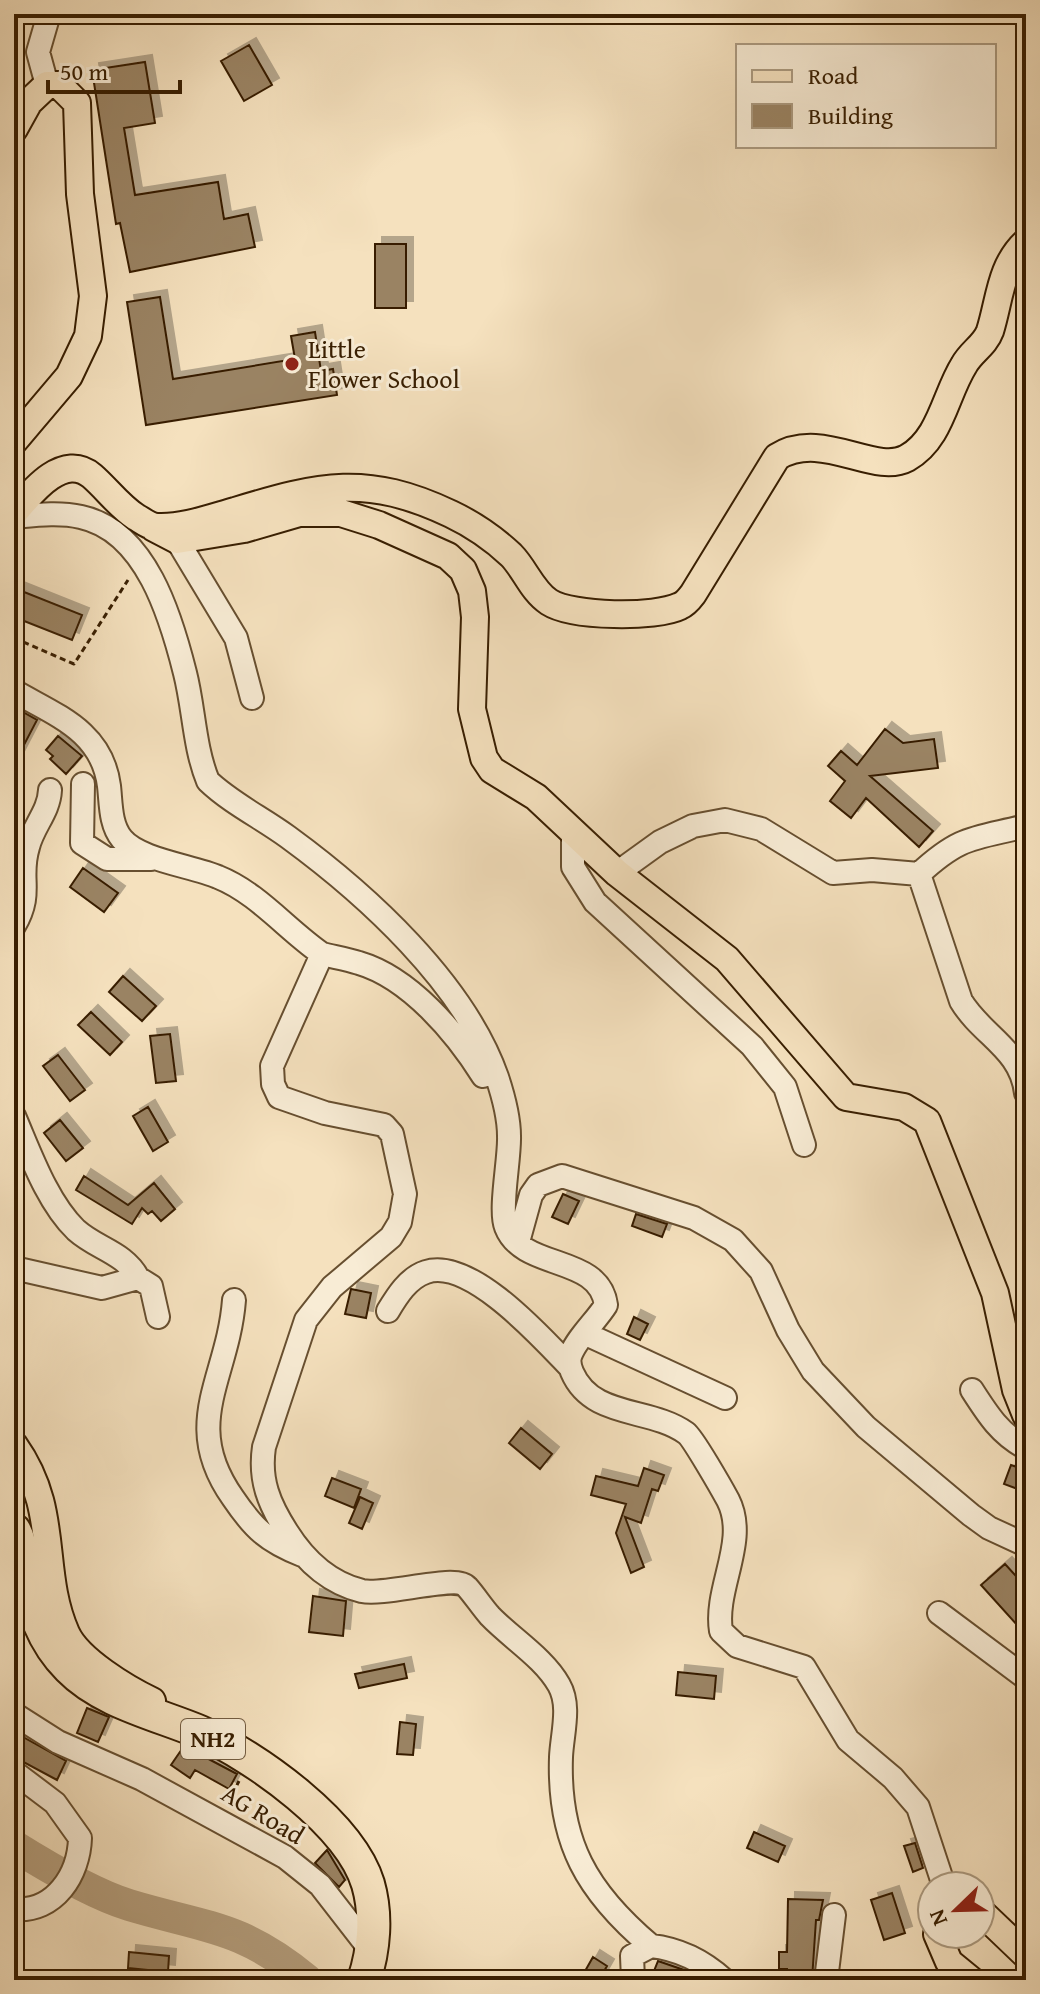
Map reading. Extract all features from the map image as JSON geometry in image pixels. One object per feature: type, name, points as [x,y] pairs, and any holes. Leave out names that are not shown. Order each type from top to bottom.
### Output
[{"type":"highway","name":"NH2","points":[[14,1530],[35,1615],[50,1646],[71,1671],[102,1692],[246,1757],[310,1805],[348,1847],[368,1883],[374,1924],[369,1972]]},
{"type":"main road","points":[[14,129],[29,102],[47,85],[59,85],[77,103],[80,194],[93,296],[88,336],[69,376],[14,441]]},
{"type":"main road","points":[[166,534],[313,490],[344,485],[381,488],[452,514],[480,531],[511,556],[549,602],[568,610],[602,614],[681,606],[693,594],[777,457],[791,448],[806,446],[890,462],[905,459],[920,448],[938,424],[966,361],[989,333],[1004,274],[1014,253],[1026,242]]},
{"type":"main road","points":[[14,515],[35,487],[55,473],[75,469],[89,473],[128,512],[166,534],[244,529],[299,513],[322,511],[379,525],[448,556],[463,570],[472,591],[475,617],[472,709],[484,758],[503,778],[536,797],[617,873],[727,959],[846,1097],[904,1107],[927,1121],[995,1293],[1016,1390],[1026,1415]]},
{"type":"main road","points":[[14,1445],[31,1469],[43,1503],[57,1600],[67,1634],[101,1669],[133,1692],[246,1757]]},
{"type":"main road","points":[[996,1926],[1026,1955]]},
{"type":"main road","points":[[944,1950],[949,1962],[971,1980]]},
{"type":"street","points":[[47,85],[38,52],[49,14]]},
{"type":"street","points":[[14,515],[50,513],[83,517],[114,532],[140,560],[155,585],[185,672],[208,781],[314,857],[421,956],[453,996],[477,1034],[497,1077],[505,1111],[509,1135],[503,1215],[506,1230],[518,1242],[582,1272],[601,1287],[606,1305],[570,1355],[570,1367]]},
{"type":"street","points":[[166,534],[236,638],[252,698]]},
{"type":"street","points":[[14,691],[72,725],[97,746],[105,764],[114,826],[122,840],[138,851],[220,877],[262,904],[322,954],[360,963],[405,989],[466,1049],[505,1111]]},
{"type":"street","points":[[83,784],[82,843],[107,859],[164,859]]},
{"type":"street","points":[[14,926],[27,897],[25,865],[28,846],[50,803],[50,790]]},
{"type":"street","points":[[617,873],[693,826],[725,820],[761,829],[833,873],[872,870],[919,874],[950,847],[966,839],[1026,826]]},
{"type":"street","points":[[573,833],[573,867],[595,902],[752,1046],[785,1087],[804,1145]]},
{"type":"street","points":[[919,874],[961,1001],[971,1018],[1013,1055],[1021,1067],[1026,1093]]},
{"type":"street","points":[[306,1557],[278,1518],[264,1489],[261,1468],[264,1447],[306,1320],[325,1294],[391,1237],[400,1222],[405,1194],[392,1134],[384,1125],[325,1113],[279,1097],[273,1084],[272,1066],[322,954]]},
{"type":"street","points":[[14,1116],[61,1210],[77,1230],[118,1254],[138,1278],[151,1286],[158,1317]]},
{"type":"street","points":[[518,1242],[531,1195],[538,1185],[562,1176],[694,1218],[715,1229],[741,1247],[761,1271],[800,1352],[837,1398],[971,1515],[989,1528],[1026,1545]]},
{"type":"street","points":[[14,1268],[102,1288],[138,1278]]},
{"type":"street","points":[[388,1311],[403,1287],[425,1272],[445,1269],[483,1289],[524,1320],[570,1367],[580,1389],[595,1400],[669,1425],[692,1439],[733,1513],[735,1531],[719,1608],[721,1631],[737,1646],[804,1667],[848,1740],[893,1778],[918,1807],[939,1870]]},
{"type":"street","points":[[234,1300],[229,1345],[205,1428],[208,1453],[218,1477],[269,1541],[306,1557],[341,1584],[363,1591],[402,1590],[456,1580],[465,1584],[490,1615],[559,1685],[565,1711],[561,1796],[577,1857],[600,1899],[651,1946],[687,1955],[706,1964],[724,1980]]},
{"type":"street","points":[[586,1334],[725,1398]]},
{"type":"street","points":[[972,1390],[991,1421],[1007,1437],[1026,1448]]},
{"type":"street","points":[[939,1613],[1026,1678]]},
{"type":"street","name":"AG Road","points":[[14,1714],[58,1742],[142,1779],[285,1857],[320,1885],[369,1972]]},
{"type":"street","points":[[14,1772],[55,1803],[80,1838],[78,1862],[59,1892],[45,1905],[14,1909]]},
{"type":"street","points":[[826,1980],[834,1915]]},
{"type":"street","points":[[633,1980],[632,1956],[651,1946]]},
{"type":"path","points":[[14,638],[74,664],[140,560]]},
{"type":"path","points":[[220,1819],[246,1757]]},
{"type":"building","points":[[249,45],[272,85],[244,101],[221,61]]},
{"type":"building","points":[[145,62],[155,123],[124,128],[135,195],[218,182],[224,219],[248,214],[255,247],[130,272],[120,223],[116,224],[92,70]]},
{"type":"building","points":[[375,244],[406,244],[406,308],[375,308]]},
{"type":"building","name":"Little Flower School","points":[[160,297],[173,379],[295,359],[291,336],[315,332],[321,371],[333,369],[337,395],[146,425],[127,302]]},
{"type":"building","points":[[14,588],[82,615],[72,640],[14,617]]},
{"type":"building","points":[[14,707],[37,720],[14,764]]},
{"type":"building","points":[[885,729],[903,743],[934,739],[938,768],[870,776],[933,831],[919,847],[866,798],[851,818],[830,801],[845,781],[828,766],[841,751],[857,765]]},
{"type":"building","points":[[58,736],[82,756],[66,774],[50,759],[53,756],[46,750]]},
{"type":"building","points":[[83,868],[118,893],[104,912],[70,887]]},
{"type":"building","points":[[123,976],[156,1006],[142,1021],[109,992]]},
{"type":"building","points":[[91,1012],[122,1042],[110,1055],[78,1025]]},
{"type":"building","points":[[170,1034],[176,1081],[156,1083],[150,1036]]},
{"type":"building","points":[[58,1055],[85,1090],[70,1101],[43,1066]]},
{"type":"building","points":[[148,1107],[168,1142],[153,1151],[133,1116]]},
{"type":"building","points":[[60,1120],[83,1148],[66,1161],[44,1133]]},
{"type":"building","points":[[84,1176],[128,1205],[154,1183],[175,1209],[161,1221],[152,1211],[148,1214],[142,1208],[132,1224],[76,1190]]},
{"type":"building","points":[[563,1194],[579,1201],[568,1224],[552,1217]]},
{"type":"building","points":[[636,1214],[667,1224],[662,1237],[632,1226]]},
{"type":"building","points":[[351,1289],[371,1293],[366,1318],[345,1314]]},
{"type":"building","points":[[634,1317],[648,1324],[640,1340],[627,1334]]},
{"type":"building","points":[[521,1428],[552,1454],[540,1469],[509,1443]]},
{"type":"building","points":[[1011,1465],[1026,1470],[1026,1492],[1004,1484]]},
{"type":"building","points":[[644,1468],[664,1475],[658,1491],[652,1489],[641,1523],[625,1517],[644,1567],[631,1573],[616,1533],[626,1504],[591,1495],[596,1476],[638,1486]]},
{"type":"building","points":[[332,1478],[361,1489],[354,1508],[325,1496]]},
{"type":"building","points":[[360,1497],[373,1503],[362,1529],[349,1523]]},
{"type":"building","points":[[1005,1564],[1026,1587],[1026,1635],[981,1585]]},
{"type":"building","points":[[313,1596],[346,1601],[343,1636],[309,1632]]},
{"type":"building","points":[[404,1664],[407,1678],[359,1688],[355,1674]]},
{"type":"building","points":[[678,1672],[716,1676],[714,1699],[676,1695]]},
{"type":"building","points":[[87,1708],[109,1717],[98,1742],[77,1733]]},
{"type":"building","points":[[400,1722],[416,1724],[413,1755],[397,1754]]},
{"type":"building","points":[[14,1732],[66,1761],[57,1780],[14,1757]]},
{"type":"building","points":[[184,1746],[237,1774],[229,1789],[195,1770],[190,1778],[171,1765]]},
{"type":"building","points":[[754,1832],[785,1846],[778,1862],[747,1848]]},
{"type":"building","points":[[915,1843],[923,1868],[913,1872],[904,1846]]},
{"type":"building","points":[[327,1850],[345,1880],[339,1887],[315,1863]]},
{"type":"building","points":[[892,1893],[905,1933],[884,1940],[871,1900]]},
{"type":"building","points":[[788,1899],[823,1900],[819,1920],[816,1920],[812,1980],[787,1978],[787,1969],[779,1969],[779,1952],[787,1952]]},
{"type":"building","points":[[129,1952],[169,1956],[168,1972],[128,1968]]},
{"type":"building","points":[[593,1957],[607,1966],[599,1980],[580,1980]]},
{"type":"building","points":[[658,1961],[702,1980],[660,1980],[652,1976]]},
{"type":"waterway","points":[[14,1846],[100,1894],[242,1938],[284,1962],[307,1980]]},
{"type":"place","name":"Little Flower School","points":[[292,364]]}]
